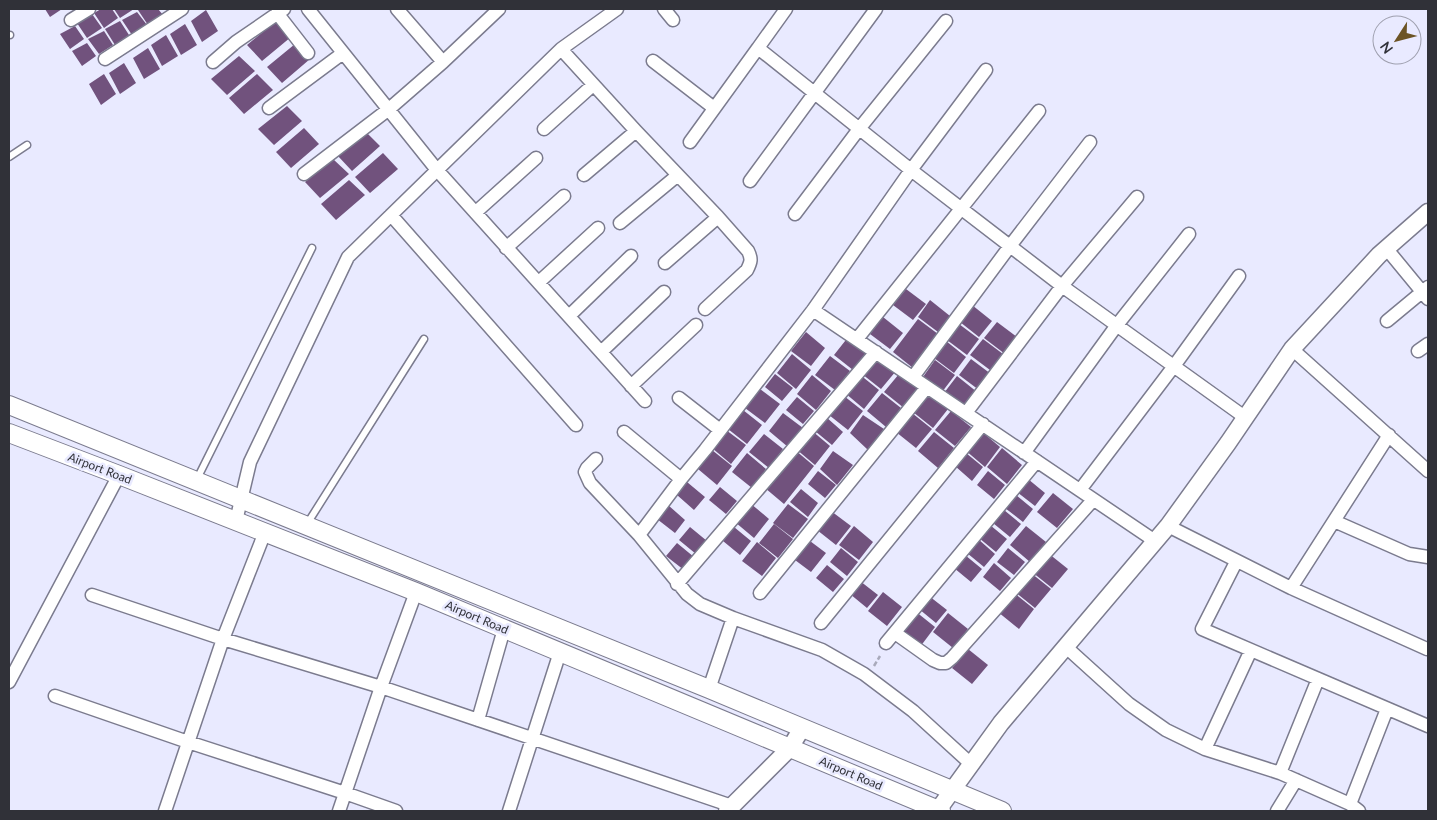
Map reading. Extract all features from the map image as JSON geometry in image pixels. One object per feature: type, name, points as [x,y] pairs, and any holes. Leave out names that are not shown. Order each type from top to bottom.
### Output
[{"type":"main road","points":[[9,405],[709,689],[1002,811]]},
{"type":"main road","name":"Airport Road","points":[[9,433],[416,592],[939,811]]},
{"type":"street","points":[[71,20],[89,9]]},
{"type":"street","points":[[105,59],[182,9]]},
{"type":"street","points":[[308,9],[437,170],[645,401]]},
{"type":"street","points":[[397,9],[443,62]]},
{"type":"street","points":[[304,174],[389,110],[499,9]]},
{"type":"street","points":[[664,9],[673,20]]},
{"type":"street","points":[[690,142],[786,9]]},
{"type":"street","points":[[750,181],[876,9]]},
{"type":"street","points":[[213,62],[236,42],[280,11],[308,54]]},
{"type":"street","points":[[236,521],[250,462],[348,257],[561,49],[609,11]]},
{"type":"street","points":[[795,214],[859,129],[946,21]]},
{"type":"street","points":[[758,48],[911,170],[1062,286],[1246,418]]},
{"type":"street","points":[[561,49],[748,251],[751,262],[740,277],[705,309]]},
{"type":"street","points":[[269,108],[343,53]]},
{"type":"street","points":[[652,61],[714,108]]},
{"type":"street","points":[[639,535],[814,310],[911,170],[986,70]]},
{"type":"street","points":[[544,130],[593,85]]},
{"type":"street","points":[[857,339],[1039,111]]},
{"type":"street","points":[[584,175],[636,131]]},
{"type":"street","points":[[912,377],[1090,142]]},
{"type":"street","points":[[476,212],[536,158]]},
{"type":"street","points":[[620,223],[678,175]]},
{"type":"street","points":[[506,248],[564,196]]},
{"type":"street","points":[[966,413],[1062,286],[1137,197]]},
{"type":"street","points":[[939,811],[1001,723],[1168,526],[1246,418],[1292,349],[1379,254],[1428,212]]},
{"type":"street","points":[[391,214],[576,425]]},
{"type":"street","points":[[666,263],[718,217]]},
{"type":"street","points":[[539,282],[598,228]]},
{"type":"street","points":[[1024,452],[1117,325],[1189,234]]},
{"type":"street","points":[[1386,248],[1427,293],[1388,321]]},
{"type":"street","points":[[569,316],[631,256]]},
{"type":"street","points":[[1080,490],[1174,366],[1239,276]]},
{"type":"street","points":[[601,352],[664,292]]},
{"type":"street","points":[[814,310],[1155,541]]},
{"type":"street","points":[[631,386],[696,325]]},
{"type":"street","points":[[1292,349],[1428,470]]},
{"type":"street","points":[[677,584],[876,352]]},
{"type":"street","points":[[760,593],[927,387]]},
{"type":"street","points":[[679,398],[720,430]]},
{"type":"street","points":[[821,623],[983,424]]},
{"type":"street","points":[[624,432],[681,479]]},
{"type":"street","points":[[1291,588],[1389,435]]},
{"type":"street","points":[[596,459],[585,472],[587,479],[639,535],[687,594],[700,604],[733,618],[822,650],[869,678],[913,711],[971,764]]},
{"type":"street","points":[[886,643],[1037,461]]},
{"type":"street","points":[[9,682],[119,475]]},
{"type":"street","points":[[895,633],[934,660],[946,663],[1093,500]]},
{"type":"street","points":[[1334,521],[1409,554],[1428,557]]},
{"type":"street","points":[[1168,526],[1236,562],[1428,649]]},
{"type":"street","points":[[164,811],[223,639],[265,532]]},
{"type":"street","points":[[1236,562],[1202,629],[1428,726]]},
{"type":"street","points":[[339,811],[381,687],[416,592]]},
{"type":"street","points":[[92,595],[223,639],[381,687],[532,738],[729,809],[790,748],[802,728]]},
{"type":"street","points":[[709,689],[733,618]]},
{"type":"street","points":[[478,720],[504,629]]},
{"type":"street","points":[[1066,647],[1129,704],[1166,730],[1205,749],[1280,773],[1355,808],[1387,709]]},
{"type":"street","points":[[1205,749],[1251,650]]},
{"type":"street","points":[[509,811],[560,652]]},
{"type":"street","points":[[1280,773],[1318,678]]},
{"type":"street","points":[[55,696],[396,811]]},
{"type":"street","points":[[1277,811],[1296,780]]},
{"type":"lane","points":[[9,157],[27,145]]},
{"type":"lane","points":[[196,481],[312,248]]},
{"type":"lane","points":[[306,526],[424,340]]},
{"type":"path","points":[[869,678],[886,643]]},
{"type":"building","points":[[45,9],[62,9],[50,17]]},
{"type":"building","points":[[101,9],[112,9],[118,18],[104,28],[94,13]]},
{"type":"building","points":[[114,9],[134,9],[120,18]]},
{"type":"building","points":[[158,9],[163,15],[148,25],[138,10]]},
{"type":"building","points":[[206,10],[218,31],[202,42],[191,21]]},
{"type":"building","points":[[137,12],[147,25],[132,35],[122,20]]},
{"type":"building","points":[[92,14],[102,28],[87,38],[77,23]]},
{"type":"building","points":[[120,21],[129,35],[115,45],[105,29]]},
{"type":"building","points":[[275,22],[291,37],[262,61],[247,45]]},
{"type":"building","points":[[185,24],[197,45],[181,55],[170,34]]},
{"type":"building","points":[[75,26],[84,39],[70,49],[60,34]]},
{"type":"building","points":[[104,31],[113,45],[99,54],[88,39]]},
{"type":"building","points":[[166,35],[178,56],[162,66],[151,45]]},
{"type":"building","points":[[87,43],[96,56],[82,66],[72,51]]},
{"type":"building","points":[[295,44],[310,59],[282,83],[267,67]]},
{"type":"building","points":[[148,48],[160,69],[144,79],[133,58]]},
{"type":"building","points":[[239,56],[255,71],[227,95],[211,79]]},
{"type":"building","points":[[124,63],[136,83],[120,94],[109,73]]},
{"type":"building","points":[[104,74],[116,94],[101,105],[89,84]]},
{"type":"building","points":[[257,74],[273,90],[244,114],[229,98]]},
{"type":"building","points":[[287,106],[302,121],[274,145],[258,129]]},
{"type":"building","points":[[304,128],[319,144],[291,168],[276,152]]},
{"type":"building","points":[[365,131],[380,146],[352,171],[337,155]]},
{"type":"building","points":[[383,153],[398,169],[370,193],[355,177]]},
{"type":"building","points":[[333,159],[349,174],[320,198],[305,182]]},
{"type":"building","points":[[349,180],[365,195],[336,220],[321,204]]},
{"type":"building","points":[[906,289],[926,304],[913,320],[893,305]]},
{"type":"building","points":[[930,300],[950,316],[938,332],[918,317]]},
{"type":"building","points":[[972,305],[992,321],[979,337],[960,322]]},
{"type":"building","points":[[883,317],[903,333],[890,349],[870,334]]},
{"type":"building","points":[[918,319],[938,334],[913,368],[893,352]]},
{"type":"building","points":[[997,322],[1017,337],[1005,354],[984,338]]},
{"type":"building","points":[[959,324],[979,339],[967,355],[947,340]]},
{"type":"building","points":[[806,332],[825,348],[811,366],[791,351]]},
{"type":"building","points":[[849,336],[868,351],[853,370],[834,355]]},
{"type":"building","points":[[983,339],[1003,354],[990,370],[970,355]]},
{"type":"building","points":[[946,341],[966,357],[954,373],[934,358]]},
{"type":"building","points":[[792,354],[811,370],[796,389],[777,373]]},
{"type":"building","points":[[876,355],[896,371],[881,389],[862,374]]},
{"type":"building","points":[[830,356],[850,371],[835,390],[815,375]]},
{"type":"building","points":[[971,359],[991,374],[979,390],[959,375]]},
{"type":"building","points":[[935,360],[955,375],[942,392],[923,377]]},
{"type":"building","points":[[775,374],[793,388],[782,401],[765,387]]},
{"type":"building","points":[[859,374],[879,390],[864,409],[845,393]]},
{"type":"building","points":[[899,374],[919,389],[904,408],[884,392]]},
{"type":"building","points":[[812,375],[831,391],[816,410],[797,394]]},
{"type":"building","points":[[957,376],[977,392],[964,408],[944,393]]},
{"type":"building","points":[[760,389],[780,404],[765,423],[745,408]]},
{"type":"building","points":[[882,393],[901,408],[886,427],[867,411]]},
{"type":"building","points":[[929,393],[948,409],[933,428],[913,412]]},
{"type":"building","points":[[844,396],[863,411],[848,430],[829,415]]},
{"type":"building","points":[[797,397],[814,411],[803,424],[786,410]]},
{"type":"building","points":[[743,410],[762,425],[747,444],[728,429]]},
{"type":"building","points":[[951,411],[971,427],[955,446],[935,430]]},
{"type":"building","points":[[783,413],[803,428],[788,447],[769,431]]},
{"type":"building","points":[[912,413],[932,429],[916,448],[896,432]]},
{"type":"building","points":[[863,415],[884,429],[868,450],[850,433]]},
{"type":"building","points":[[826,417],[843,432],[832,445],[815,431]]},
{"type":"building","points":[[726,430],[746,445],[731,464],[712,448]]},
{"type":"building","points":[[811,430],[830,446],[815,465],[796,449]]},
{"type":"building","points":[[981,431],[1000,447],[985,467],[965,450]]},
{"type":"building","points":[[934,432],[954,448],[938,468],[918,451]]},
{"type":"building","points":[[764,434],[783,449],[769,468],[749,452]]},
{"type":"building","points":[[1002,448],[1022,465],[1007,484],[987,467]]},
{"type":"building","points":[[712,450],[732,466],[717,485],[698,469]]},
{"type":"building","points":[[795,450],[814,466],[784,504],[765,488]]},
{"type":"building","points":[[833,451],[853,465],[837,485],[820,469]]},
{"type":"building","points":[[747,453],[766,469],[752,488],[732,472]]},
{"type":"building","points":[[966,453],[983,467],[972,481],[955,466]]},
{"type":"building","points":[[818,471],[836,485],[825,498],[808,484]]},
{"type":"building","points":[[988,471],[1005,485],[994,499],[977,485]]},
{"type":"building","points":[[1028,479],[1045,493],[1035,506],[1017,492]]},
{"type":"building","points":[[687,482],[705,497],[694,510],[677,495]]},
{"type":"building","points":[[720,487],[737,501],[726,514],[709,500]]},
{"type":"building","points":[[801,489],[818,503],[808,517],[790,502]]},
{"type":"building","points":[[1053,493],[1073,509],[1057,528],[1037,512]]},
{"type":"building","points":[[1016,495],[1033,509],[1023,522],[1005,508]]},
{"type":"building","points":[[750,503],[769,519],[754,538],[735,522]]},
{"type":"building","points":[[788,504],[808,519],[793,538],[773,523]]},
{"type":"building","points":[[668,505],[685,520],[675,533],[657,519]]},
{"type":"building","points":[[1004,510],[1021,524],[1010,537],[993,523]]},
{"type":"building","points":[[831,511],[851,526],[836,545],[817,530]]},
{"type":"building","points":[[774,524],[793,539],[778,558],[759,543]]},
{"type":"building","points":[[990,525],[1007,539],[996,552],[979,538]]},
{"type":"building","points":[[854,526],[873,542],[859,560],[839,545]]},
{"type":"building","points":[[1026,526],[1046,542],[1030,562],[1010,545]]},
{"type":"building","points":[[690,527],[707,541],[696,554],[679,540]]},
{"type":"building","points":[[734,527],[751,541],[740,555],[723,541]]},
{"type":"building","points":[[806,538],[826,553],[811,572],[791,557]]},
{"type":"building","points":[[978,539],[995,554],[984,567],[967,553]]},
{"type":"building","points":[[757,542],[776,558],[762,576],[742,561]]},
{"type":"building","points":[[677,543],[694,557],[684,570],[666,556]]},
{"type":"building","points":[[841,548],[858,562],[847,576],[830,562]]},
{"type":"building","points":[[1008,548],[1025,562],[1014,575],[997,562]]},
{"type":"building","points":[[1048,553],[1068,569],[1052,588],[1032,572]]},
{"type":"building","points":[[965,555],[982,569],[971,582],[954,568]]},
{"type":"building","points":[[994,563],[1011,578],[1000,591],[983,577]]},
{"type":"building","points":[[827,565],[844,579],[833,592],[816,578]]},
{"type":"building","points":[[1031,573],[1051,589],[1035,608],[1015,592]]},
{"type":"building","points":[[860,581],[878,595],[867,608],[850,594]]},
{"type":"building","points":[[883,592],[902,607],[887,626],[868,611]]},
{"type":"building","points":[[1014,593],[1034,609],[1019,629],[998,612]]},
{"type":"building","points":[[929,596],[947,610],[936,623],[919,609]]},
{"type":"building","points":[[915,611],[935,627],[920,647],[900,630]]},
{"type":"building","points":[[948,613],[968,629],[953,648],[933,632]]},
{"type":"building","points":[[968,649],[988,665],[972,684],[952,668]]}]
